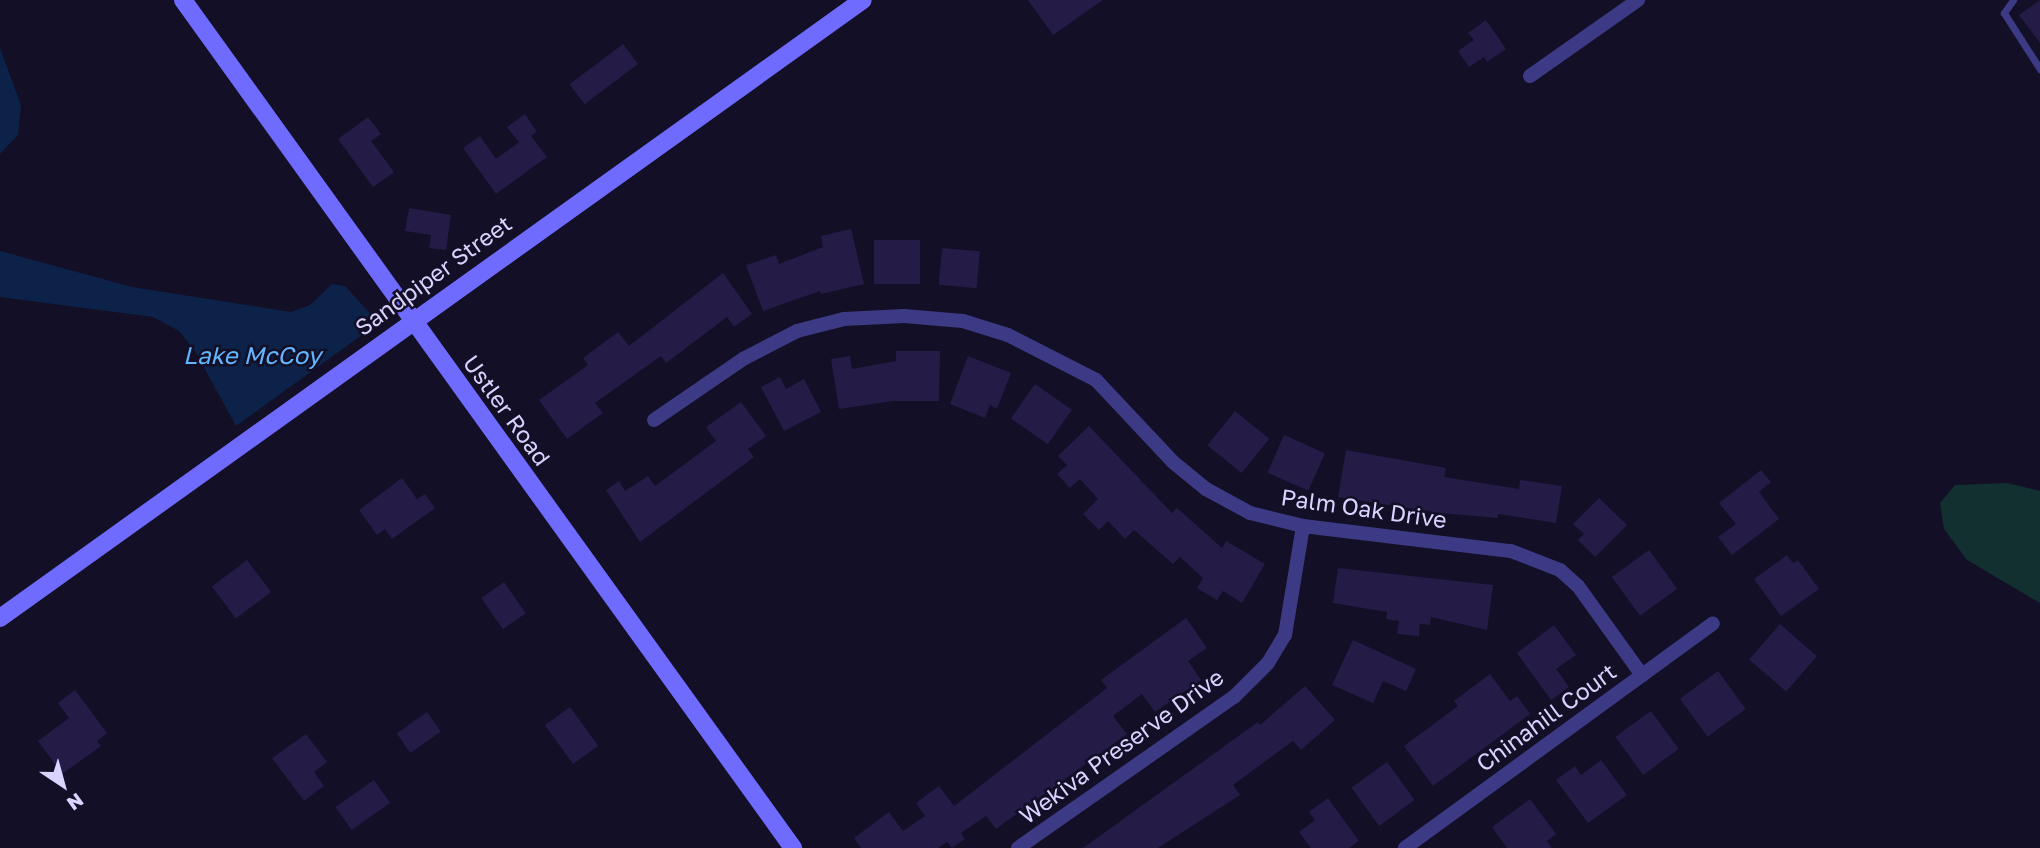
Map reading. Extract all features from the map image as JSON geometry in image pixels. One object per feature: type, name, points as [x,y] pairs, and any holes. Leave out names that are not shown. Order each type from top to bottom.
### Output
[{"type":"street","name":"Ustler Road","points":[[183,0],[793,848]]},
{"type":"street","name":"Sandpiper Street","points":[[0,618],[411,319],[863,0]]},
{"type":"street","points":[[1530,76],[1639,0]]},
{"type":"street","name":"Palm Oak Drive","points":[[654,420],[743,359],[797,331],[844,319],[904,316],[963,321],[1008,335],[1096,380],[1173,462],[1206,489],[1250,513],[1303,526],[1537,558],[1578,586],[1642,675]]},
{"type":"street","name":"Wekiva Preserve Drive","points":[[1018,848],[1234,697],[1268,663],[1285,635],[1303,526]]},
{"type":"street","name":"Chinahill Court","points":[[1405,848],[1713,623]]},
{"type":"lane","points":[[2012,1],[2004,13],[2040,69]]},
{"type":"green space","points":[[2007,483],[2040,491],[2040,603],[1967,560],[1944,529],[1940,503],[1955,485]]},
{"type":"water","points":[[0,48],[21,105],[18,135],[0,154]]},
{"type":"water","name":"Lake McCoy","points":[[0,251],[132,287],[291,312],[310,305],[332,284],[345,286],[375,319],[373,327],[236,426],[195,351],[179,331],[153,317],[0,297]]},
{"type":"building","points":[[1028,0],[1103,0],[1053,35]]},
{"type":"building","points":[[2040,0],[2040,43],[2019,15]]},
{"type":"building","points":[[1486,20],[1506,49],[1487,62],[1484,57],[1469,67],[1458,51],[1474,40],[1468,33]]},
{"type":"building","points":[[623,44],[638,64],[585,104],[569,84]]},
{"type":"building","points":[[525,114],[537,132],[531,136],[547,157],[496,194],[463,148],[480,136],[496,159],[519,142],[507,127]]},
{"type":"building","points":[[368,117],[381,134],[371,141],[394,172],[373,187],[338,139]]},
{"type":"building","points":[[409,208],[451,215],[446,250],[429,248],[431,235],[405,231]]},
{"type":"building","points":[[851,229],[864,284],[821,294],[820,291],[763,311],[746,265],[776,255],[779,264],[823,247],[821,236]]},
{"type":"building","points":[[874,240],[920,240],[920,284],[874,284]]},
{"type":"building","points":[[942,248],[980,251],[977,288],[939,285]]},
{"type":"building","points":[[723,273],[752,314],[734,327],[727,317],[666,363],[661,356],[595,403],[603,413],[567,439],[539,400],[588,365],[583,358],[618,332],[629,346]]},
{"type":"building","points":[[896,351],[940,351],[939,401],[893,401],[839,409],[831,359],[850,356],[852,369],[896,361]]},
{"type":"building","points":[[968,356],[1011,373],[997,409],[990,405],[985,418],[950,404]]},
{"type":"building","points":[[780,377],[786,389],[804,379],[821,412],[784,431],[761,387]]},
{"type":"building","points":[[1035,384],[1072,410],[1048,444],[1011,418]]},
{"type":"building","points":[[741,402],[766,436],[748,449],[754,457],[640,542],[606,490],[619,481],[625,491],[648,476],[655,486],[716,441],[706,427]]},
{"type":"building","points":[[1235,411],[1269,439],[1242,473],[1207,445]]},
{"type":"building","points":[[1089,426],[1172,513],[1177,508],[1222,548],[1226,541],[1265,564],[1242,603],[1223,591],[1217,600],[1197,588],[1203,578],[1180,557],[1173,564],[1134,530],[1125,539],[1108,521],[1099,530],[1083,514],[1098,499],[1080,479],[1070,488],[1057,474],[1067,465],[1058,456]]},
{"type":"building","points":[[1284,435],[1325,453],[1308,491],[1267,472]]},
{"type":"building","points":[[1346,450],[1446,468],[1444,477],[1519,489],[1520,480],[1562,486],[1556,523],[1498,514],[1498,518],[1439,513],[1338,497]]},
{"type":"building","points":[[1761,470],[1771,482],[1759,492],[1779,519],[1732,555],[1718,537],[1736,524],[1719,503]]},
{"type":"building","points":[[402,478],[417,499],[425,494],[435,508],[392,539],[385,529],[377,535],[359,510]]},
{"type":"building","points":[[1599,498],[1627,525],[1595,557],[1578,540],[1584,534],[1573,524]]},
{"type":"building","points":[[1649,550],[1677,589],[1640,616],[1612,577]]},
{"type":"building","points":[[1787,555],[1793,563],[1798,560],[1819,589],[1781,616],[1754,579]]},
{"type":"building","points":[[247,560],[271,592],[236,618],[212,586]]},
{"type":"building","points":[[1338,568],[1493,585],[1487,630],[1431,617],[1430,625],[1420,624],[1419,636],[1397,634],[1399,621],[1386,619],[1387,612],[1333,603]]},
{"type":"building","points":[[504,582],[526,613],[503,629],[481,598]]},
{"type":"building","points":[[1186,618],[1207,648],[1188,661],[1201,680],[1155,712],[1142,694],[1113,716],[1127,734],[996,829],[986,816],[961,833],[965,839],[952,848],[947,842],[938,848],[861,848],[854,838],[889,812],[903,831],[925,816],[916,803],[939,786],[954,806],[1107,688],[1101,680]]},
{"type":"building","points":[[1780,624],[1817,656],[1786,692],[1749,659]]},
{"type":"building","points":[[1554,625],[1576,655],[1556,669],[1569,687],[1551,700],[1517,653]]},
{"type":"building","points":[[1353,640],[1416,669],[1406,691],[1383,681],[1373,703],[1332,685]]},
{"type":"building","points":[[1718,671],[1746,709],[1708,737],[1680,699]]},
{"type":"building","points":[[1490,674],[1510,701],[1517,696],[1530,714],[1433,786],[1404,746],[1458,706],[1454,701]]},
{"type":"building","points":[[1305,686],[1335,720],[1301,750],[1293,741],[1233,785],[1240,795],[1158,848],[1083,848],[1258,722],[1260,725]]},
{"type":"building","points":[[75,690],[107,733],[97,741],[101,746],[62,774],[38,741],[69,718],[58,703]]},
{"type":"building","points":[[570,707],[598,746],[573,764],[545,725]]},
{"type":"building","points":[[1651,711],[1679,749],[1643,775],[1615,737]]},
{"type":"building","points":[[427,712],[441,732],[410,753],[397,733]]},
{"type":"building","points":[[306,734],[327,762],[314,772],[324,786],[304,801],[272,758]]},
{"type":"building","points":[[1601,760],[1627,795],[1588,823],[1556,780],[1575,766],[1581,775]]},
{"type":"building","points":[[1387,762],[1415,800],[1379,826],[1351,788]]},
{"type":"building","points":[[374,780],[390,803],[352,830],[335,807]]},
{"type":"building","points":[[1328,798],[1359,841],[1349,848],[1311,848],[1299,832],[1315,820],[1309,812]]},
{"type":"building","points":[[1530,799],[1556,834],[1547,841],[1552,848],[1507,848],[1492,827]]}]
